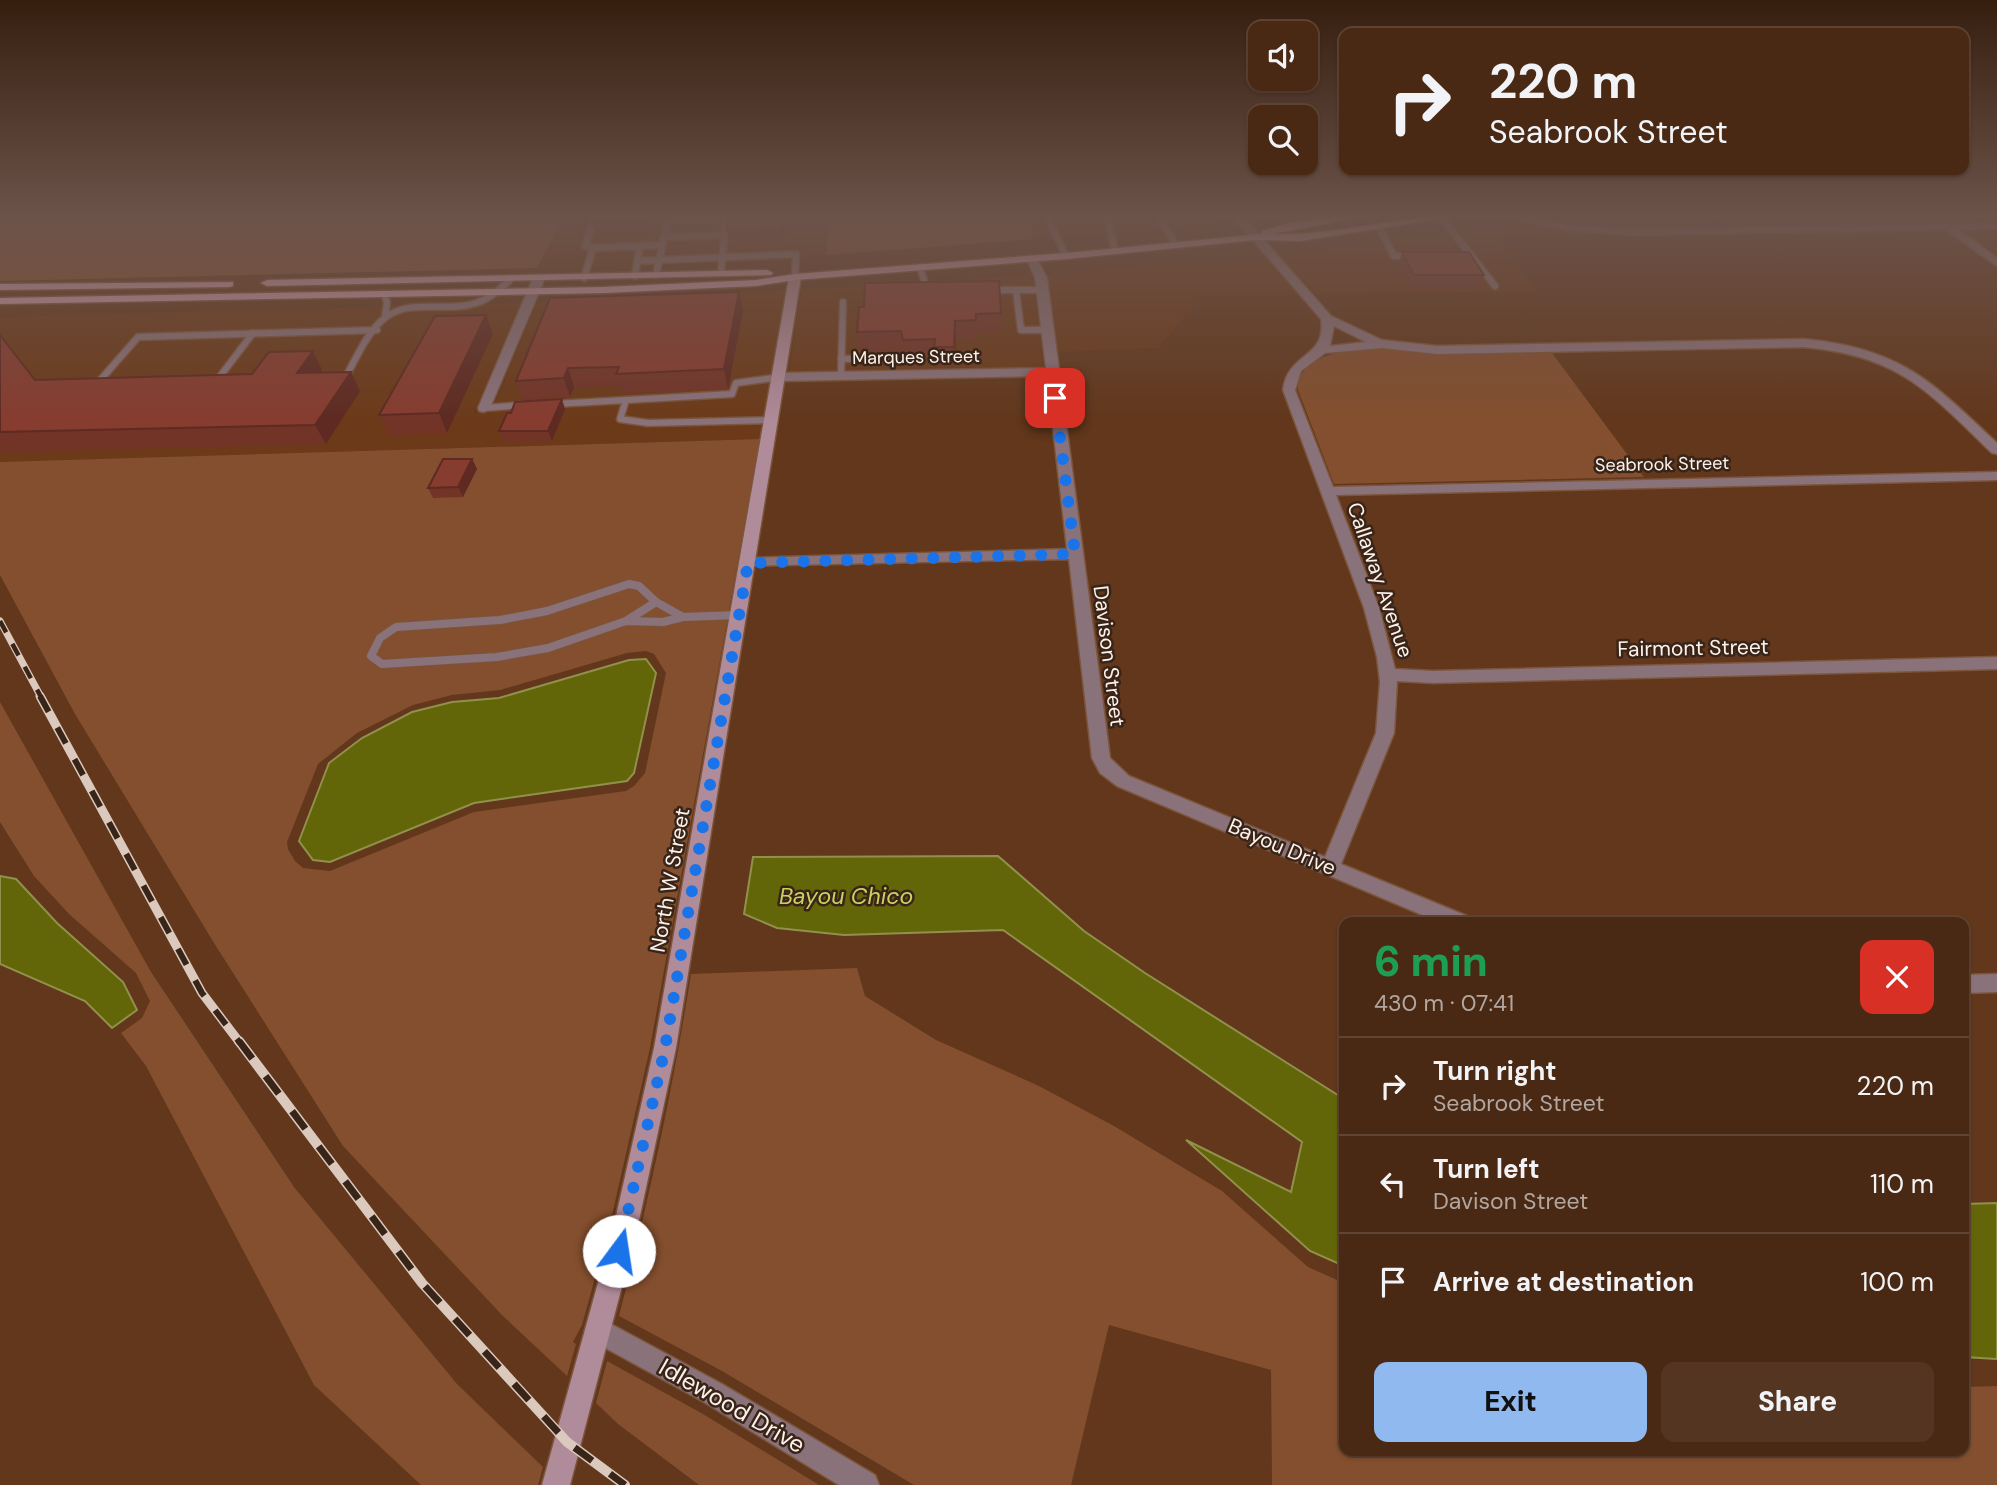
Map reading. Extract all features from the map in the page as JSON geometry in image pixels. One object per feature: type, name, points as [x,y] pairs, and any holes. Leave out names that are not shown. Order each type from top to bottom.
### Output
[{"type":"main road","points":[[0,287],[172,284]]},
{"type":"main road","points":[[0,301],[533,292],[725,284]]},
{"type":"main road","name":"North W Street","points":[[556,1485],[626,1225],[665,1048],[794,284]]},
{"type":"street","points":[[484,408],[536,284]]},
{"type":"street","name":"Davison Street","points":[[1041,284],[1101,758],[1106,768]]},
{"type":"street","points":[[1298,284],[1328,318],[1381,344]]},
{"type":"street","points":[[1328,318],[1329,331],[1322,350],[1381,344],[1437,350],[1804,343],[1841,346],[1892,362],[1921,379],[1997,450]]},
{"type":"street","name":"Callaway Avenue","points":[[1322,350],[1300,364],[1293,372],[1289,390],[1379,629],[1390,676],[1390,710],[1385,733],[1330,867]]},
{"type":"street","name":"Marques Street","points":[[780,377],[1052,372]]},
{"type":"street","name":"Seabrook Street","points":[[1327,491],[1997,476]]},
{"type":"street","points":[[748,563],[1075,554]]},
{"type":"street","name":"Fairmont Street","points":[[1390,676],[1997,663]]},
{"type":"street","name":"Bayou Drive","points":[[1106,768],[1123,781],[1448,917]]},
{"type":"street","points":[[1969,984],[1997,983]]},
{"type":"street","name":"Idlewood Drive","points":[[598,1330],[713,1392],[865,1485]]},
{"type":"lane","points":[[385,317],[407,308],[468,307],[499,292],[506,284]]},
{"type":"lane","points":[[925,284],[927,290],[940,290]]},
{"type":"lane","points":[[978,290],[1042,289]]},
{"type":"lane","points":[[1016,290],[1021,331],[1047,330]]},
{"type":"lane","points":[[342,382],[385,317],[387,302],[384,294]]},
{"type":"lane","points":[[841,376],[843,302]]},
{"type":"lane","points":[[108,386],[94,387],[138,337],[377,330]]},
{"type":"lane","points":[[202,383],[216,383],[253,334]]},
{"type":"lane","points":[[841,359],[899,358]]},
{"type":"lane","points":[[544,404],[732,394],[736,383],[780,377]]},
{"type":"lane","points":[[625,400],[620,419],[648,422],[773,420]]},
{"type":"lane","points":[[484,408],[530,405]]},
{"type":"lane","points":[[656,602],[626,621],[548,648],[497,657],[382,664],[371,656],[377,641],[385,632],[396,627],[512,618],[547,611],[629,584],[639,586],[656,602],[683,617]]},
{"type":"lane","points":[[626,621],[663,622],[683,617],[739,615]]},
{"type":"shaded area","points":[[889,284],[1033,284],[1043,367],[789,372],[801,290]]},
{"type":"shaded area","points":[[1048,284],[1290,284],[1299,294],[1192,296],[1195,304],[1158,348],[1058,352]]},
{"type":"shaded area","points":[[1306,284],[1531,284],[1536,291],[1315,294]]},
{"type":"shaded area","points":[[785,290],[760,439],[0,462],[0,317],[521,303],[474,413],[491,413],[537,303]]},
{"type":"shaded area","points":[[1381,349],[1439,355],[1552,353],[1644,477],[1334,484],[1298,390],[1300,377],[1307,367],[1329,355]]},
{"type":"shaded area","points":[[760,439],[650,1048],[610,1224],[582,1325],[573,1342],[576,1344],[567,1376],[502,1315],[343,1146],[214,943],[75,714],[0,575],[0,462]],"holes":[[[646,651],[654,654],[666,673],[645,773],[626,791],[474,812],[330,871],[303,868],[288,849],[287,842],[318,764],[357,733],[413,705],[452,695],[500,690],[627,653]]]},
{"type":"shaded area","points":[[0,702],[151,972],[294,1187],[457,1384],[543,1467],[538,1485],[421,1485],[314,1385],[146,1066],[121,1033],[142,1018],[150,1001],[136,973],[69,914],[34,876],[0,822]]},
{"type":"shaded area","points":[[857,968],[865,996],[936,1040],[1037,1085],[1114,1126],[1222,1191],[1308,1267],[1339,1281],[1339,1456],[1969,1456],[1969,1387],[1997,1386],[1997,1485],[1272,1485],[1271,1370],[1109,1325],[1071,1485],[914,1485],[722,1371],[619,1316],[659,1146],[691,974]]},
{"type":"shaded area","points":[[607,1361],[703,1414],[819,1485],[699,1485],[618,1424],[596,1403]]},
{"type":"water","points":[[646,659],[656,673],[634,773],[627,781],[474,803],[330,862],[313,860],[299,841],[329,763],[362,738],[412,712],[452,702],[499,698],[629,660]]},
{"type":"water","name":"Bayou Chico","points":[[998,856],[1084,931],[1145,973],[1339,1096],[1339,1264],[1310,1251],[1186,1140],[1291,1192],[1302,1142],[1003,930],[844,935],[777,928],[744,914],[753,857]]},
{"type":"water","points":[[0,876],[16,879],[57,923],[123,982],[137,1010],[112,1028],[85,1001],[0,964]]},
{"type":"water","points":[[1997,1203],[1997,1359],[1969,1357],[1969,1204]]},
{"type":"building","points":[[865,284],[999,284],[1001,313],[976,314],[976,320],[955,321],[954,347],[934,347],[935,339],[903,340],[901,331],[857,332],[859,307],[864,307]]},
{"type":"building","points":[[739,292],[724,369],[616,374],[619,367],[568,368],[564,378],[516,381],[550,298]]},
{"type":"building","points":[[486,315],[439,413],[379,415],[435,316]]},
{"type":"building","points":[[0,335],[35,380],[252,374],[269,352],[313,351],[297,373],[351,372],[315,425],[0,432]]},
{"type":"building","points":[[562,399],[548,431],[499,431],[515,402]]},
{"type":"building","points":[[443,459],[472,459],[458,487],[428,488]]},
{"type":"railway","points":[[0,621],[41,697]]},
{"type":"railway","points":[[40,696],[202,993],[240,1043]]},
{"type":"railway","points":[[239,1041],[422,1283],[567,1442],[625,1485]]},
{"type":"route","points":[[619,1251],[665,1048],[748,563],[1075,554],[1055,398]]}]
